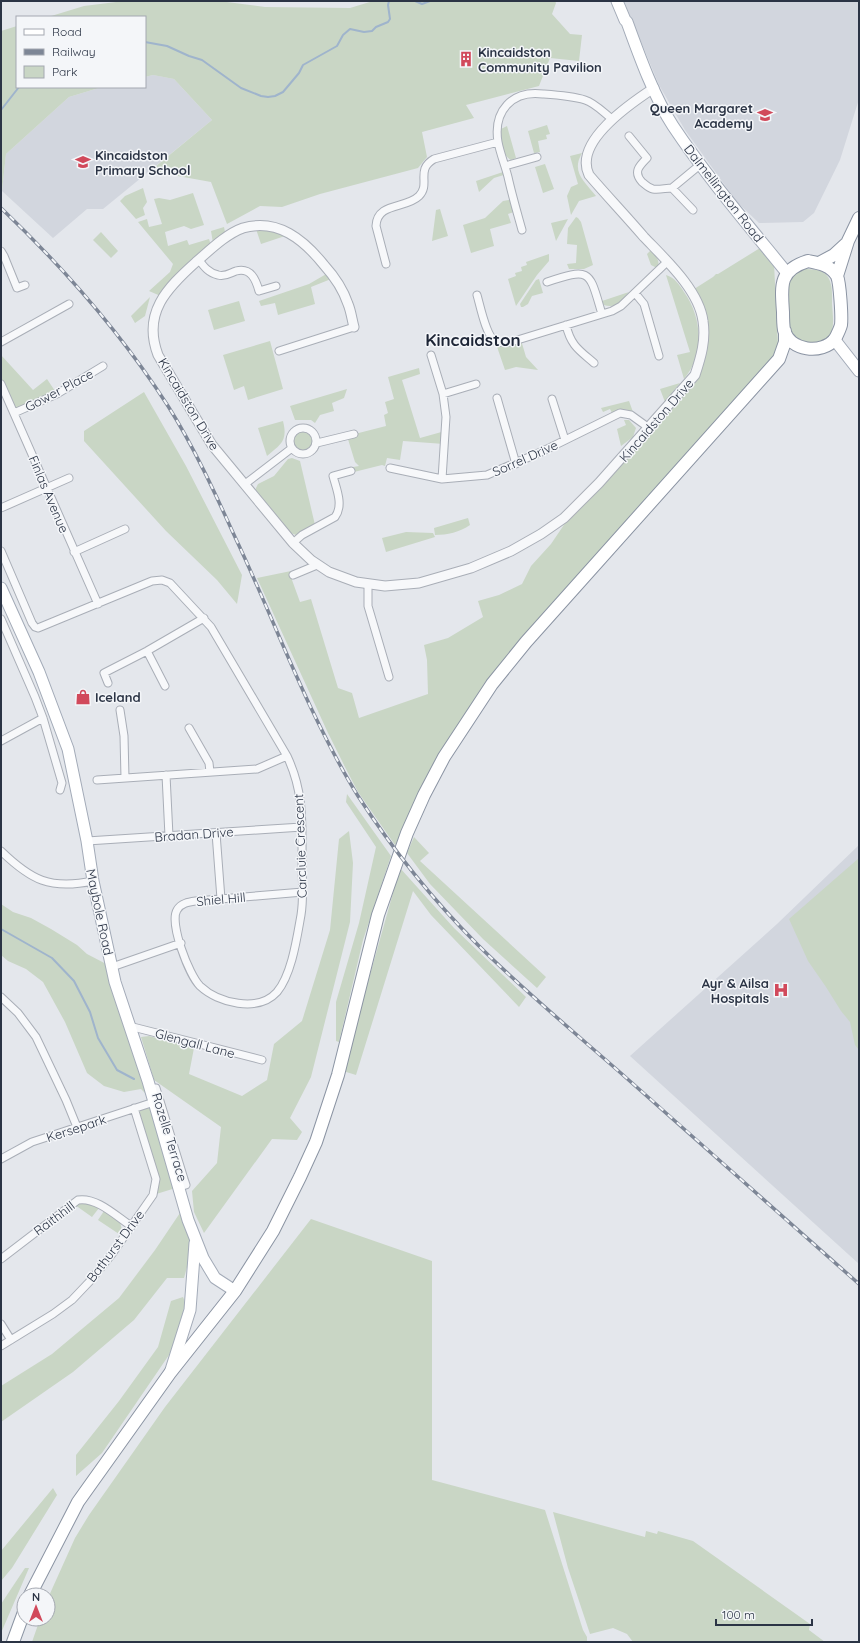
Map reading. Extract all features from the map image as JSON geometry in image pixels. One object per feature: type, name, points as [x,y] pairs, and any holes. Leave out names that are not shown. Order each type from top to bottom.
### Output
[{"type":"highway","points":[[836,276],[848,242],[859,218]]},
{"type":"highway","points":[[819,263],[834,255],[848,242]]},
{"type":"highway","points":[[34,1587],[78,1502],[170,1372],[235,1291],[273,1231],[300,1177],[316,1142],[338,1075],[378,915],[389,882],[423,796],[444,757],[492,684],[526,642],[779,358],[785,342],[781,288],[783,279],[787,273],[796,265],[808,261],[819,263],[830,268],[836,276],[839,287],[841,324],[834,339],[824,346],[814,350],[796,344],[785,331]]},
{"type":"highway","points":[[779,358],[806,348]]},
{"type":"highway","points":[[13,1642],[18,1627]]},
{"type":"main road","name":"Dalmellington Road","points":[[617,1],[627,22],[637,50],[672,125],[787,273]]},
{"type":"main road","points":[[834,339],[859,371]]},
{"type":"main road","name":"Maybole Road","points":[[1,588],[38,672],[68,749],[87,841],[93,882],[112,967],[195,1238],[203,1258],[215,1278],[235,1291]]},
{"type":"main road","name":"Maybole Road","points":[[170,1372],[190,1310],[195,1238]]},
{"type":"street","name":"Kincaidston Drive","points":[[279,351],[354,327],[348,303],[333,275],[302,241],[285,231],[263,226],[244,228],[229,235],[177,279],[158,304],[154,319],[153,339],[158,355],[169,375],[212,445],[293,543],[317,565],[348,580],[368,584],[402,585],[446,576],[483,564],[511,551],[541,534],[564,518],[621,460],[695,375],[703,346],[703,320],[699,305],[691,291],[668,262],[589,175],[587,170],[587,155],[593,143],[612,120],[632,102],[654,88]]},
{"type":"street","points":[[522,230],[498,142],[498,122],[507,104],[513,98],[530,92],[585,100],[594,105],[612,120]]},
{"type":"street","points":[[629,136],[647,158],[639,165],[637,174],[640,179],[651,188],[672,188],[701,164]]},
{"type":"street","points":[[386,264],[376,226],[376,220],[380,213],[385,209],[413,201],[419,196],[424,190],[424,169],[429,162],[434,159],[498,142]]},
{"type":"street","points":[[505,166],[537,157]]},
{"type":"street","points":[[672,188],[693,210]]},
{"type":"street","points":[[1,251],[16,288],[25,285]]},
{"type":"street","points":[[199,260],[207,270],[218,276],[229,275],[237,271],[250,273],[255,276],[259,291],[276,286]]},
{"type":"street","points":[[477,294],[490,335],[495,341],[503,343],[511,342],[612,311],[635,293],[668,262]]},
{"type":"street","points":[[546,282],[576,273],[582,273],[590,280],[593,286],[602,314]]},
{"type":"street","points":[[635,293],[644,304],[659,356]]},
{"type":"street","points":[[1,342],[69,304]]},
{"type":"street","points":[[566,325],[574,346],[594,363]]},
{"type":"street","points":[[431,355],[443,394],[446,417],[442,478]]},
{"type":"street","name":"Gower Place","points":[[14,413],[57,394],[103,366]]},
{"type":"street","name":"Finlas Avenue","points":[[1,384],[4,400],[14,413],[98,604]]},
{"type":"street","points":[[443,394],[476,384]]},
{"type":"street","points":[[497,398],[516,464]]},
{"type":"street","name":"Sorrel Drive","points":[[552,399],[565,440]]},
{"type":"street","name":"Sorrel Drive","points":[[390,468],[442,478],[487,475],[516,464],[620,413],[631,415],[649,428]]},
{"type":"street","points":[[299,428],[310,429],[316,435],[317,443],[313,450],[306,454],[298,453],[290,444],[291,436],[299,428]]},
{"type":"street","points":[[317,443],[354,434]]},
{"type":"street","points":[[245,484],[292,448]]},
{"type":"street","points":[[293,543],[302,535],[331,520],[337,514],[340,502],[333,476],[351,471]]},
{"type":"street","points":[[1,508],[69,478]]},
{"type":"street","points":[[74,552],[125,529]]},
{"type":"street","name":"Carcluie Crescent","points":[[1,551],[35,627],[38,628],[152,581],[162,580],[170,583],[211,627],[287,756],[295,773],[299,790],[302,827],[303,892],[296,942],[289,967],[277,992],[267,1000],[254,1004],[242,1004],[212,994],[200,986],[193,978],[188,968],[180,943]]},
{"type":"street","points":[[293,575],[317,565]]},
{"type":"street","points":[[368,584],[368,606],[389,677]]},
{"type":"street","points":[[108,684],[104,673],[147,651],[204,618]]},
{"type":"street","points":[[1,619],[43,718],[62,783],[60,790]]},
{"type":"street","points":[[147,651],[165,686]]},
{"type":"street","points":[[120,710],[124,736],[125,778]]},
{"type":"street","points":[[1,741],[43,718]]},
{"type":"street","points":[[189,728],[209,763],[210,772]]},
{"type":"street","points":[[97,780],[257,768],[287,756]]},
{"type":"street","points":[[166,775],[169,836]]},
{"type":"street","name":"Bradan Drive","points":[[87,841],[302,827]]},
{"type":"street","points":[[216,832],[221,899]]},
{"type":"street","points":[[1,851],[16,866],[45,882],[61,884],[81,884],[93,882]]},
{"type":"street","name":"Shiel Hill","points":[[180,943],[174,923],[177,910],[183,904],[196,901],[303,892]]},
{"type":"street","points":[[112,967],[180,943]]},
{"type":"street","points":[[1,996],[18,1013],[36,1037],[77,1127]]},
{"type":"street","name":"Glengall Lane","points":[[129,1026],[262,1060]]},
{"type":"street","name":"Rozelle Terrace","points":[[150,1089],[156,1088],[186,1185],[179,1187]]},
{"type":"street","name":"Kersepark","points":[[1,1159],[32,1142],[154,1102]]},
{"type":"street","name":"Bathurst Drive","points":[[1,1346],[53,1314],[72,1300],[91,1280],[153,1195],[156,1179],[134,1108]]},
{"type":"street","name":"Raithhill","points":[[1,1259],[78,1200],[85,1199],[94,1201],[131,1226]]},
{"type":"street","points":[[1,1324],[11,1340]]},
{"type":"shaded area","name":"Queen Margaret Academy","points":[[624,1],[859,1],[859,99],[840,160],[814,213],[803,222],[759,223],[737,202],[685,130],[659,85]]},
{"type":"shaded area","name":"Kincaidston Primary School","points":[[153,75],[174,79],[212,120],[103,209],[87,209],[53,238],[2,191],[6,154],[69,97],[99,88],[146,88],[146,77]]},
{"type":"shaded area","name":"Ayr & Ailsa Hospitals","points":[[859,845],[859,1264],[630,1056],[777,924]]},
{"type":"green space","points":[[124,1],[219,1],[265,7],[350,8],[373,1],[555,1],[556,3],[552,14],[570,34],[582,35],[579,61],[550,58],[539,86],[466,105],[474,118],[422,132],[427,157],[418,168],[320,194],[282,207],[260,206],[227,224],[211,182],[150,171],[212,120],[174,79],[153,75],[146,77],[146,16],[51,16],[84,6]]},
{"type":"green space","points":[[16,26],[16,88],[99,88],[69,97],[6,154],[2,191],[1,31]]},
{"type":"green space","points":[[547,125],[550,134],[546,135],[547,139],[538,141],[540,152],[534,153],[528,131]]},
{"type":"green space","points":[[507,126],[516,158],[511,160],[503,151],[500,137],[501,129]]},
{"type":"green space","points":[[582,153],[579,160],[578,171],[583,181],[596,196],[579,201],[571,215],[567,196],[571,187],[578,184],[570,156]]},
{"type":"green space","points":[[545,164],[554,189],[543,193],[535,167]]},
{"type":"green space","points":[[506,171],[507,174],[494,178],[479,192],[476,181]]},
{"type":"green space","points":[[143,188],[147,202],[143,208],[145,215],[136,219],[120,201],[125,196]]},
{"type":"green space","points":[[193,193],[204,225],[191,229],[184,226],[165,232],[168,246],[187,240],[189,245],[209,239],[212,249],[163,297],[149,291],[170,272],[173,264],[138,222],[147,219],[149,227],[162,224],[154,199],[159,198],[170,200]]},
{"type":"green space","points":[[514,199],[517,211],[508,214],[511,223],[490,229],[494,246],[471,253],[463,225],[485,218],[503,201]]},
{"type":"green space","points":[[440,209],[448,236],[432,241],[436,210]]},
{"type":"green space","points":[[576,217],[581,222],[593,265],[584,269],[569,269],[567,264],[576,263],[577,245],[567,244],[568,228]]},
{"type":"green space","points":[[568,219],[556,241],[551,223]]},
{"type":"green space","points":[[224,227],[225,232],[213,243],[211,231]]},
{"type":"green space","points":[[256,229],[267,229],[288,235],[261,244]]},
{"type":"green space","points":[[101,232],[118,251],[111,258],[93,240]]},
{"type":"green space","points":[[760,248],[774,263],[778,345],[783,347],[492,684],[407,833],[395,845],[358,792],[346,769],[257,578],[291,571],[293,575],[292,580],[300,602],[311,599],[338,688],[352,693],[359,718],[428,694],[427,660],[424,645],[448,638],[483,617],[478,601],[499,595],[522,584],[531,566],[551,544],[576,507],[695,375],[704,334],[691,291],[716,274]]},
{"type":"green space","points":[[651,250],[658,261],[657,268],[651,265],[647,254]]},
{"type":"green space","points":[[549,254],[549,261],[537,275],[516,306],[508,279],[516,276],[515,273],[522,271],[521,267],[527,265],[526,262]]},
{"type":"green space","points":[[803,269],[814,269],[826,274],[830,280],[832,290],[833,327],[829,336],[825,340],[811,344],[798,341],[794,337],[790,328],[787,310],[788,286],[793,276]]},
{"type":"green space","points":[[328,273],[331,279],[311,287],[315,304],[278,315],[275,303],[261,306],[259,301],[309,284]]},
{"type":"green space","points":[[666,275],[674,280],[682,289],[695,313],[697,324],[699,336],[698,347],[691,369],[684,379],[677,355],[690,352]]},
{"type":"green space","points":[[539,279],[543,293],[532,296],[528,304],[521,307],[520,304],[536,280]]},
{"type":"green space","points":[[629,292],[621,301],[612,306],[604,305],[602,301]]},
{"type":"green space","points":[[150,297],[145,316],[135,323],[131,316]]},
{"type":"green space","points":[[239,301],[245,321],[214,330],[208,310]]},
{"type":"green space","points":[[521,340],[526,357],[538,370],[516,367],[505,370],[495,341]]},
{"type":"green space","points":[[270,341],[283,389],[248,400],[244,386],[234,390],[223,355]]},
{"type":"green space","points":[[1,355],[33,390],[47,379],[57,394],[14,413],[1,384]]},
{"type":"green space","points":[[419,368],[420,374],[402,380],[420,438],[445,431],[444,444],[403,441],[400,460],[387,458],[385,466],[382,465],[354,472],[353,467],[359,466],[355,462],[347,436],[386,426],[384,415],[388,413],[385,402],[394,399],[388,377]]},
{"type":"green space","points":[[680,383],[665,402],[660,389]]},
{"type":"green space","points":[[347,389],[344,398],[332,403],[334,411],[320,415],[315,423],[311,420],[295,420],[290,406]]},
{"type":"green space","points":[[144,392],[186,466],[242,575],[237,604],[217,580],[166,531],[84,441],[84,431]]},
{"type":"green space","points":[[629,401],[633,412],[622,410],[612,413],[610,409],[603,412],[601,408]]},
{"type":"green space","points":[[624,420],[629,420],[636,428],[633,437],[621,446],[617,429],[626,425]]},
{"type":"green space","points":[[283,421],[285,433],[284,438],[280,445],[267,456],[258,428]]},
{"type":"green space","points":[[303,431],[310,434],[313,441],[310,448],[303,451],[296,448],[293,441],[296,434]]},
{"type":"green space","points":[[292,458],[300,461],[315,525],[296,535],[288,532],[255,490],[258,484],[274,476],[288,459]]},
{"type":"green space","points":[[468,518],[470,525],[462,530],[453,533],[435,535],[434,528]]},
{"type":"green space","points":[[406,532],[433,533],[435,537],[386,552],[382,538]]},
{"type":"green space","points":[[347,794],[391,856],[363,940],[339,1042],[336,1041],[336,1002],[359,923],[376,847],[346,802]]},
{"type":"green space","points":[[349,831],[353,863],[350,922],[311,1077],[290,1118],[302,1132],[297,1140],[272,1139],[204,1233],[194,1212],[192,1191],[217,1163],[221,1127],[154,1080],[141,1037],[149,1036],[194,1048],[189,1074],[242,1096],[267,1080],[274,1044],[302,1021],[330,930],[339,839]]},
{"type":"green space","points":[[414,837],[429,853],[420,861],[546,977],[537,988],[483,939],[430,884],[407,853]]},
{"type":"green space","points":[[859,858],[859,1050],[855,1045],[850,1022],[808,961],[789,919]]},
{"type":"green space","points":[[400,868],[454,928],[526,997],[519,1007],[431,915],[413,891],[356,1075],[343,1071]]},
{"type":"green space","points":[[1,904],[13,912],[31,918],[51,929],[77,945],[87,954],[112,967],[129,1026],[148,1081],[179,1187],[153,1195],[156,1179],[134,1108],[153,1101],[141,1089],[124,1092],[104,1086],[87,1073],[65,1022],[43,982],[26,969],[8,961],[1,955]]},
{"type":"green space","points":[[85,1202],[99,1208],[92,1217],[75,1205]]},
{"type":"green space","points":[[184,1207],[195,1238],[184,1278],[167,1278],[134,1320],[73,1372],[1,1422],[1,1386],[52,1354],[119,1298],[155,1250]]},
{"type":"green space","points":[[104,1211],[120,1222],[122,1230],[119,1234],[98,1220]]},
{"type":"green space","points":[[311,1219],[432,1261],[432,1480],[545,1510],[583,1630],[587,1637],[587,1642],[32,1642],[37,1627],[56,1627],[56,1587],[53,1587],[75,1538],[89,1515],[165,1407]]},
{"type":"green space","points":[[183,1297],[185,1302],[180,1329],[169,1355],[102,1453],[76,1476],[76,1455],[119,1401],[158,1347],[171,1301]]},
{"type":"green space","points":[[53,1488],[57,1495],[12,1568],[1,1581],[1,1551]]},
{"type":"green space","points":[[553,1512],[645,1537],[646,1531],[657,1534],[658,1531],[693,1541],[810,1624],[809,1630],[825,1642],[633,1642],[627,1634],[613,1628],[590,1634],[568,1568]]},
{"type":"green space","points":[[25,1568],[29,1568],[21,1587],[16,1587],[16,1598],[1,1633],[1,1604]]},
{"type":"waterway","points":[[146,42],[167,46],[202,60],[241,88],[261,96],[275,96],[283,92],[299,73],[303,65],[337,46],[343,35],[350,29],[364,32],[372,31],[376,27],[388,22],[390,19],[388,5],[389,1]]},
{"type":"waterway","points":[[415,1],[422,4],[430,1]]},
{"type":"waterway","points":[[1,110],[18,88]]},
{"type":"waterway","points":[[1,929],[52,958],[74,981],[90,1012],[98,1038],[117,1070],[134,1079]]},
{"type":"railway","points":[[1,208],[47,254],[90,302],[131,353],[168,406],[187,438],[212,487],[317,721],[358,796],[399,855],[460,927],[512,978],[859,1284]]},
{"type":"place","name":"Kincaidston Community Pavilion","points":[[466,59]]},
{"type":"place","name":"Queen Margaret Academy","points":[[765,115]]},
{"type":"place","name":"Kincaidston Primary School","points":[[83,162]]},
{"type":"place","name":"Iceland","points":[[83,697]]},
{"type":"place","name":"Ayr & Ailsa Hospitals","points":[[781,990]]},
{"type":"district","name":"Kincaidston","points":[[473,339]]}]
